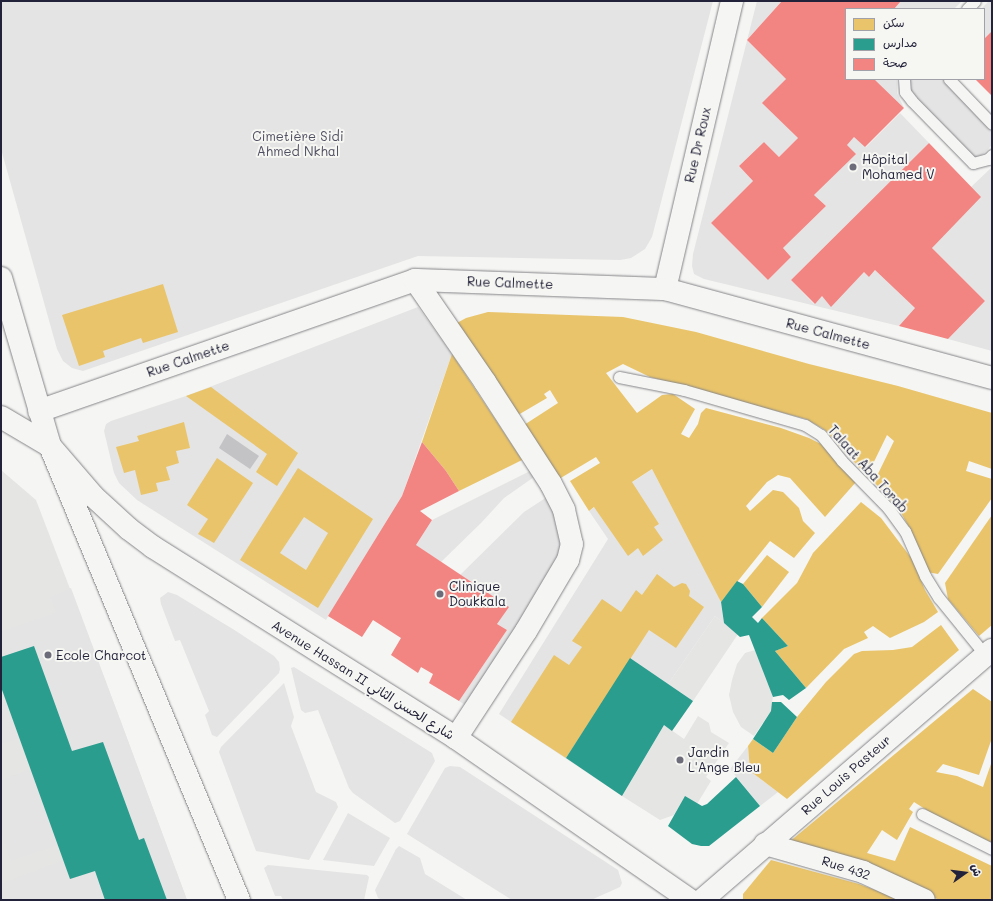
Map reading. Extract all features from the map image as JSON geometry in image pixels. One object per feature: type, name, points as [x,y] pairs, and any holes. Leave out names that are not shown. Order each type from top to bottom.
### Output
[{"type":"street","name":"Rue Dr Roux","points":[[665,289],[732,1]]},
{"type":"street","points":[[1,278],[50,446],[238,900]]},
{"type":"street","name":"Rue Calmette","points":[[39,411],[415,280],[665,289],[992,378]]},
{"type":"street","points":[[415,280],[486,382],[551,484],[564,510],[572,544],[568,560],[526,631],[456,738]]},
{"type":"street","points":[[1,417],[50,446]]},
{"type":"street","name":"Avenue Hassan II شارع الحسن الثاني","points":[[50,446],[93,496],[129,529],[153,547],[456,738],[690,900]]},
{"type":"street","name":"Rue Louis Pasteur","points":[[702,900],[765,844],[989,653]]},
{"type":"street","name":"Rue 432","points":[[765,844],[863,872],[924,900]]},
{"type":"lane","points":[[904,80],[906,92],[912,101],[973,163],[988,159],[992,155]]},
{"type":"lane","points":[[950,80],[992,124]]},
{"type":"lane","name":"Talaat Aba Torab","points":[[619,377],[684,390],[805,425],[822,435],[842,461],[888,508],[905,531],[925,576],[939,598],[989,653]]},
{"type":"lane","points":[[922,814],[992,849]]},
{"type":"shaded area","points":[[227,434],[259,456],[250,469],[219,448]]},
{"type":"shaded area","name":"Ecole Charcot","points":[[1,470],[36,500],[187,900],[1,900]]},
{"type":"shaded area","points":[[715,616],[738,634],[693,701],[668,684]]},
{"type":"shaded area","points":[[755,650],[773,695],[771,711],[754,736],[741,727],[733,712],[729,695],[737,664],[745,653]]},
{"type":"shaded area","name":"Jardin L'Ange Bleu","points":[[698,716],[709,723],[711,732],[729,743],[706,777],[711,781],[697,804],[685,797],[674,815],[660,820],[622,796],[664,725],[684,739]]},
{"type":"green space","name":"Cimetière Sidi Ahmed Nkhal","points":[[1,1],[713,1],[652,237],[645,249],[631,258],[620,260],[418,256],[83,371],[72,368],[63,361],[57,349],[1,149]]},
{"type":"green space","points":[[757,1],[782,1],[747,40]]},
{"type":"green space","points":[[901,1],[962,1],[955,8],[895,8]]},
{"type":"green space","points":[[989,1],[992,1],[992,31],[985,38],[985,8],[982,8]]},
{"type":"green space","points":[[747,40],[786,79],[763,103],[798,138],[779,157],[764,142],[739,166],[753,181],[711,223],[768,280],[791,257],[783,248],[826,206],[814,195],[855,154],[847,145],[854,137],[866,147],[900,113],[929,143],[791,280],[814,304],[822,296],[831,306],[864,272],[869,277],[875,270],[915,308],[899,326],[704,279],[694,274],[692,266],[693,254]]},
{"type":"green space","points":[[875,80],[897,80],[897,93],[904,108]]},
{"type":"green space","points":[[907,80],[945,80],[992,131],[992,145],[982,155],[974,158],[912,97],[907,88]]},
{"type":"green space","points":[[992,167],[992,351],[948,339],[985,301],[932,248],[971,187]]},
{"type":"green space","points":[[418,307],[452,354],[402,496],[326,620],[137,500],[119,483],[114,473],[104,431],[106,424],[111,421],[186,396]]},
{"type":"green space","points":[[652,469],[716,591],[721,602],[724,623],[715,616],[668,684],[693,701],[672,731],[664,725],[622,796],[499,714],[608,539],[589,511]]},
{"type":"green space","points":[[530,471],[534,477],[504,498],[441,562],[416,545],[432,520]]},
{"type":"green space","points":[[547,497],[552,505],[565,548],[552,573],[465,705],[459,701],[507,630],[497,624],[508,607],[460,575],[524,512]]},
{"type":"green space","points":[[71,588],[187,900],[167,900],[144,839],[139,840],[72,751],[34,646],[1,657],[1,631],[56,613],[50,597]]},
{"type":"green space","points":[[168,592],[177,595],[236,631],[274,656],[279,662],[279,673],[217,737],[212,735],[205,715],[209,711],[180,640],[175,641],[161,604],[160,598]]},
{"type":"green space","points":[[294,667],[432,753],[435,761],[400,821],[395,823],[353,793],[349,788],[318,710],[305,713],[301,710],[291,668]]},
{"type":"green space","points":[[284,683],[294,717],[291,726],[316,792],[336,802],[338,807],[309,860],[256,851],[219,752],[221,747]]},
{"type":"green space","points":[[1,687],[20,738],[1,744]]},
{"type":"green space","points":[[748,746],[750,771],[778,792],[760,806],[730,769]]},
{"type":"green space","points":[[450,766],[460,767],[618,870],[622,883],[620,887],[591,900],[512,900],[407,834],[445,768]]},
{"type":"green space","points":[[31,769],[58,845],[11,861],[1,833],[1,780]]},
{"type":"green space","points":[[348,813],[390,838],[374,866],[323,860]]},
{"type":"green space","points":[[399,846],[420,858],[425,874],[467,900],[382,900],[378,898],[375,890]]},
{"type":"green space","points":[[64,860],[70,879],[95,871],[105,900],[1,900],[1,884]]},
{"type":"green space","points":[[268,865],[367,875],[369,877],[364,900],[283,900],[281,896],[275,896],[264,868]]},
{"type":"building: سكن","points":[[163,284],[178,332],[143,343],[141,338],[103,351],[105,357],[79,366],[62,315]]},
{"type":"building: سكن","points":[[488,312],[623,317],[696,332],[809,364],[898,386],[992,413],[992,469],[969,461],[966,471],[992,479],[992,498],[938,574],[927,572],[910,529],[899,509],[874,482],[894,441],[887,435],[867,476],[825,430],[806,419],[650,377],[623,364],[606,373],[637,413],[662,395],[673,394],[695,409],[681,434],[689,438],[698,424],[701,413],[706,408],[781,428],[821,444],[856,482],[825,517],[790,478],[778,475],[767,482],[746,506],[750,511],[773,490],[783,492],[799,508],[803,521],[815,533],[794,558],[770,541],[721,602],[652,469],[632,482],[659,524],[654,527],[663,540],[643,556],[638,548],[628,556],[594,507],[589,511],[570,481],[600,463],[596,457],[559,479],[524,425],[558,403],[550,390],[544,394],[547,398],[518,415],[457,323],[466,318]]},
{"type":"building: سكن","points":[[452,354],[522,460],[459,491],[446,471],[422,442]]},
{"type":"building: سكن","points":[[211,387],[298,453],[277,486],[256,472],[267,454],[186,396]]},
{"type":"building: سكن","points":[[184,422],[190,448],[176,451],[179,463],[166,467],[170,480],[156,483],[158,491],[141,495],[135,470],[124,473],[116,447],[139,441],[137,436]]},
{"type":"building: سكن","points":[[217,458],[253,483],[214,543],[198,534],[208,519],[187,505]]},
{"type":"building: سكن","points":[[298,468],[373,519],[318,608],[240,560]],"holes":[[[304,517],[328,533],[306,570],[280,553]]]},
{"type":"building: سكن","points":[[861,502],[881,518],[912,559],[925,590],[938,612],[924,622],[890,638],[873,626],[864,632],[868,638],[844,649],[806,688],[775,651],[788,646],[762,618],[797,583],[813,553]]},
{"type":"building: سكن","points":[[992,515],[992,625],[979,636],[948,599],[945,583]]},
{"type":"building: سكن","points":[[767,555],[789,572],[762,607],[743,584]]},
{"type":"building: سكن","points":[[657,574],[674,587],[682,583],[686,584],[690,591],[689,596],[704,607],[676,648],[649,630],[566,758],[511,722],[554,655],[569,665],[582,647],[572,641],[602,599],[621,612],[636,590],[642,595]]},
{"type":"building: سكن","points":[[941,625],[959,650],[787,799],[750,771],[748,746],[753,739],[773,753],[797,717],[826,682],[854,654],[862,651],[893,650],[912,647]]},
{"type":"building: سكن","points":[[973,689],[992,702],[992,738],[979,775],[943,764],[936,772],[957,776],[983,787],[992,761],[992,843],[936,816],[914,802],[909,809],[913,812],[897,840],[882,830],[867,853],[895,861],[910,827],[992,866],[992,900],[940,900],[788,843]]},
{"type":"building: سكن","points":[[771,860],[859,884],[902,900],[743,900],[743,894]]},
{"type":"building: مدارس","points":[[737,581],[743,584],[762,607],[752,617],[758,623],[762,618],[788,646],[775,651],[806,688],[789,700],[783,695],[773,697],[749,635],[740,637],[724,623],[721,602]]},
{"type":"building: مدارس","points":[[34,646],[72,751],[103,742],[139,840],[144,838],[167,900],[105,900],[95,871],[70,879],[1,687],[1,657]]},
{"type":"building: مدارس","points":[[630,658],[693,701],[672,731],[664,725],[622,796],[566,758]]},
{"type":"building: مدارس","points":[[772,702],[781,702],[797,717],[773,753],[753,739],[771,711]]},
{"type":"building: مدارس","points":[[736,777],[760,806],[709,846],[692,844],[668,826],[685,796],[702,806],[707,804]]},
{"type":"building: صحة","points":[[782,1],[901,1],[895,8],[845,8],[845,80],[875,80],[904,108],[865,147],[854,137],[847,145],[856,154],[814,195],[826,206],[783,248],[791,257],[768,280],[711,223],[753,181],[739,166],[764,142],[779,157],[798,138],[762,103],[786,79],[747,40]]},
{"type":"building: صحة","points":[[992,31],[992,96],[976,80],[985,80],[985,38]]},
{"type":"building: صحة","points":[[929,143],[981,197],[932,248],[985,301],[948,339],[899,326],[915,308],[875,270],[869,277],[864,272],[831,307],[822,296],[815,304],[791,280]]},
{"type":"building: صحة","points":[[422,442],[446,471],[459,491],[420,511],[432,520],[416,545],[509,607],[497,624],[507,630],[459,701],[429,683],[433,674],[421,667],[418,673],[391,655],[401,638],[373,620],[362,637],[328,616],[402,496]]},
{"type":"place","name":"Hôpital Mohamed V","points":[[853,167]]},
{"type":"place","name":"Clinique Doukkala","points":[[440,594]]},
{"type":"place","name":"Ecole Charcot","points":[[48,655]]},
{"type":"place","name":"Jardin L'Ange Bleu","points":[[680,760]]}]
